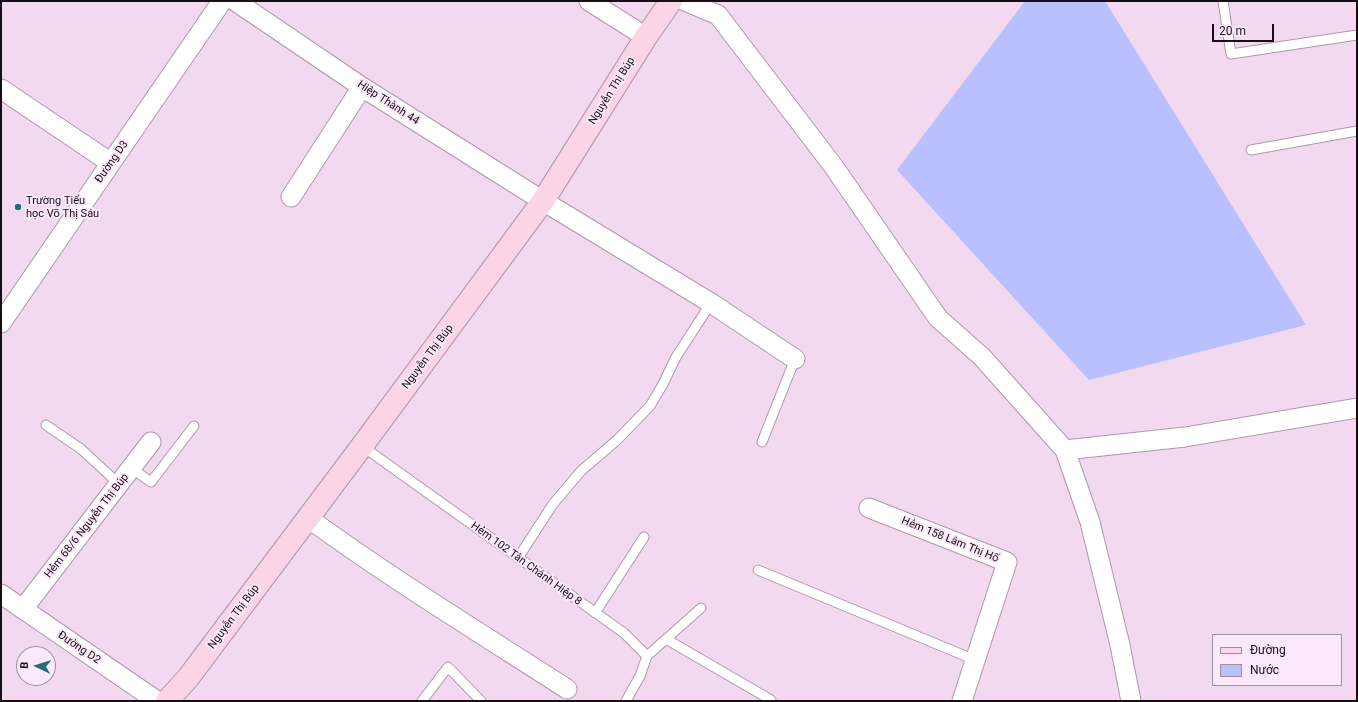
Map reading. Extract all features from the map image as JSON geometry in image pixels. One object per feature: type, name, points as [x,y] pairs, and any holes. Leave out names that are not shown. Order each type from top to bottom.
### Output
[{"type":"street","name":"Đường D3","points":[[1,323],[222,1]]},
{"type":"street","name":"Hiệp Thành 44","points":[[235,1],[362,86],[543,202],[711,303],[795,359]]},
{"type":"street","points":[[589,1],[646,37]]},
{"type":"street","name":"Nguyễn Thị Búp","points":[[167,701],[188,678],[543,202],[646,37],[671,1]]},
{"type":"street","points":[[684,1],[718,15],[834,167],[938,318],[982,357],[1065,450],[1090,522],[1120,645],[1131,701]]},
{"type":"street","points":[[291,198],[362,86]]},
{"type":"street","points":[[1,89],[111,163]]},
{"type":"street","points":[[1065,450],[1185,437],[1357,408]]},
{"type":"street","name":"Hẻm 68/6 Nguyễn Thị Búp","points":[[23,609],[151,442]]},
{"type":"street","name":"Hẻm 158 Lâm Thị Hố","points":[[869,508],[1007,562],[962,701]]},
{"type":"street","points":[[308,518],[395,578],[568,689]]},
{"type":"street","name":"Đường D2","points":[[1,594],[157,701]]},
{"type":"lane","points":[[1223,1],[1231,54],[1357,35]]},
{"type":"lane","points":[[1251,150],[1357,131]]},
{"type":"lane","points":[[518,558],[553,504],[581,471],[617,440],[650,406],[676,357],[711,303]]},
{"type":"lane","points":[[762,442],[795,359]]},
{"type":"lane","points":[[46,425],[81,450],[119,484]]},
{"type":"lane","points":[[132,468],[151,482],[194,426]]},
{"type":"lane","name":"Hẻm 102 Tân Chánh Hiệp 8","points":[[362,446],[624,634],[647,656]]},
{"type":"lane","points":[[595,613],[644,537]]},
{"type":"lane","points":[[758,570],[975,660]]},
{"type":"lane","points":[[626,701],[640,676],[647,656],[701,608]]},
{"type":"lane","points":[[666,639],[771,700]]},
{"type":"lane","points":[[422,701],[448,667],[480,701]]},
{"type":"water","points":[[1025,1],[1105,1],[1306,325],[1089,380],[897,170]]},
{"type":"place","name":"Trường Tiểu học Võ Thị Sáu","points":[[18,207]]}]
